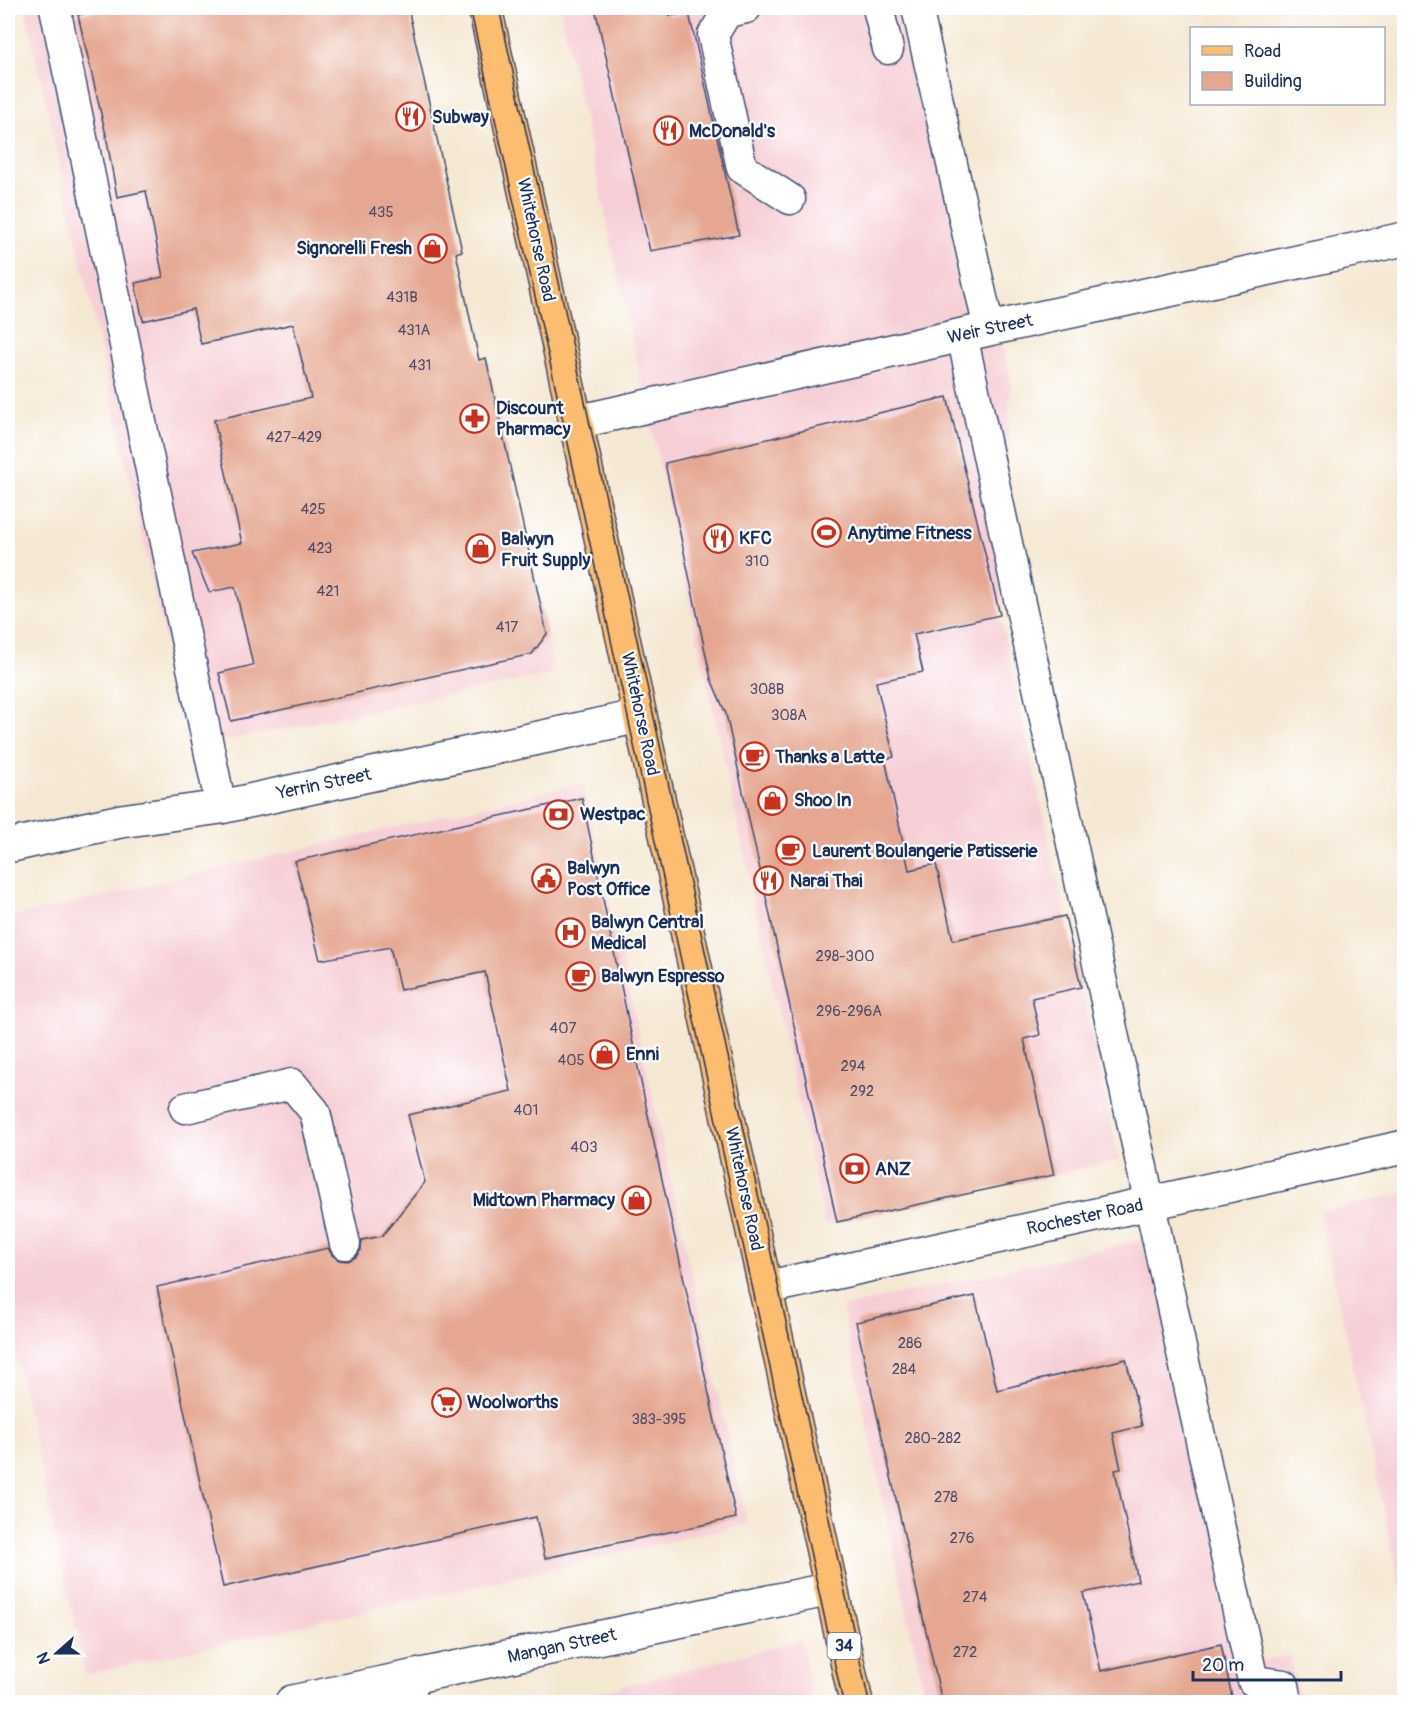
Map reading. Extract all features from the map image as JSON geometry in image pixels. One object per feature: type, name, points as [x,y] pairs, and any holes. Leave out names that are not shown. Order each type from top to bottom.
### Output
[{"type":"main road","name":"Whitehorse Road","points":[[485,8],[856,1702]]},
{"type":"street","name":"Weir Street","points":[[576,422],[1404,239]]},
{"type":"street","name":"Yerrin Street","points":[[8,846],[121,821],[221,807],[640,716]]},
{"type":"street","name":"Rochester Road","points":[[765,1288],[1404,1147]]},
{"type":"street","name":"Mangan Street","points":[[292,1702],[410,1690],[831,1589]]},
{"type":"lane","points":[[55,8],[221,807]]},
{"type":"lane","points":[[746,8],[727,12],[712,35],[742,168],[790,199]]},
{"type":"lane","points":[[878,8],[888,49]]},
{"type":"lane","points":[[917,8],[975,332],[1150,1203],[1253,1681],[1284,1685],[1287,1702]]},
{"type":"lane","points":[[185,1108],[292,1084],[315,1112],[345,1244]]},
{"type":"shaded area","points":[[25,8],[408,8],[462,251],[456,253],[478,359],[486,358],[547,634],[553,674],[189,748]]},
{"type":"shaded area","points":[[560,8],[930,8],[1011,380],[1000,615],[1119,1160],[825,1225]]},
{"type":"shaded area","points":[[583,783],[747,1524],[86,1675],[8,1321],[8,918]]},
{"type":"shaded area","points":[[1404,1193],[1404,1603],[1319,1212]]},
{"type":"shaded area","points":[[1154,1237],[1247,1663],[1290,1655],[1301,1702],[926,1702],[842,1307]]},
{"type":"shaded area","points":[[801,1640],[814,1702],[562,1702]]},
{"type":"building","points":[[107,8],[408,8],[462,251],[456,253],[479,360],[486,358],[547,634],[532,654],[231,721],[219,673],[253,665],[235,587],[209,592],[192,553],[242,543],[214,420],[311,398],[293,324],[201,344],[193,309],[143,321],[135,283],[163,277],[146,191],[117,197],[106,135],[78,15]]},
{"type":"building","points":[[595,8],[668,8],[670,16],[689,13],[739,235],[650,251]]},
{"type":"building","points":[[947,397],[1000,615],[914,634],[923,672],[876,682],[894,757],[885,759],[909,870],[936,864],[953,940],[1065,916],[1081,987],[1032,998],[1040,1035],[1024,1039],[1054,1175],[837,1222],[726,714],[711,679],[665,463]]},
{"type":"building","name":"Woolworths","points":[[582,798],[646,1106],[736,1518],[545,1558],[536,1517],[223,1587],[157,1287],[328,1248],[339,1260],[348,1261],[356,1257],[361,1250],[362,1240],[382,1236],[425,1182],[408,1115],[511,1091],[485,972],[400,990],[390,947],[320,960],[295,861]]},
{"type":"building","points":[[975,1296],[997,1390],[1126,1359],[1142,1426],[1113,1433],[1121,1469],[1115,1470],[1138,1581],[1083,1593],[1101,1671],[1221,1644],[1233,1702],[942,1702],[856,1322]]},
{"type":"tram line","points":[[470,8],[564,425],[843,1702]]},
{"type":"tram line","points":[[499,8],[869,1702]]},
{"type":"place","name":"Subway","points":[[411,117]]},
{"type":"place","name":"McDonald's","points":[[668,131]]},
{"type":"place","name":"Signorelli Fresh","points":[[433,248]]},
{"type":"place","name":"Discount Pharmacy","points":[[475,418]]},
{"type":"place","name":"Anytime Fitness","points":[[826,533]]},
{"type":"place","name":"KFC","points":[[718,538]]},
{"type":"place","name":"Balwyn Fruit Supply","points":[[480,549]]},
{"type":"place","name":"Thanks a Latte","points":[[754,757]]},
{"type":"place","name":"Shoo In","points":[[773,800]]},
{"type":"place","name":"Westpac","points":[[559,814]]},
{"type":"place","name":"Laurent Boulangerie Patisserie","points":[[791,851]]},
{"type":"place","name":"Balwyn Post Office","points":[[546,878]]},
{"type":"place","name":"Narai Thai","points":[[769,881]]},
{"type":"place","name":"Balwyn Central Medical","points":[[570,932]]},
{"type":"place","name":"Balwyn Espresso","points":[[580,976]]},
{"type":"place","name":"Enni","points":[[605,1054]]},
{"type":"place","name":"ANZ","points":[[854,1169]]},
{"type":"place","name":"Midtown Pharmacy","points":[[636,1200]]},
{"type":"place","name":"Woolworths","points":[[446,1402]]}]
